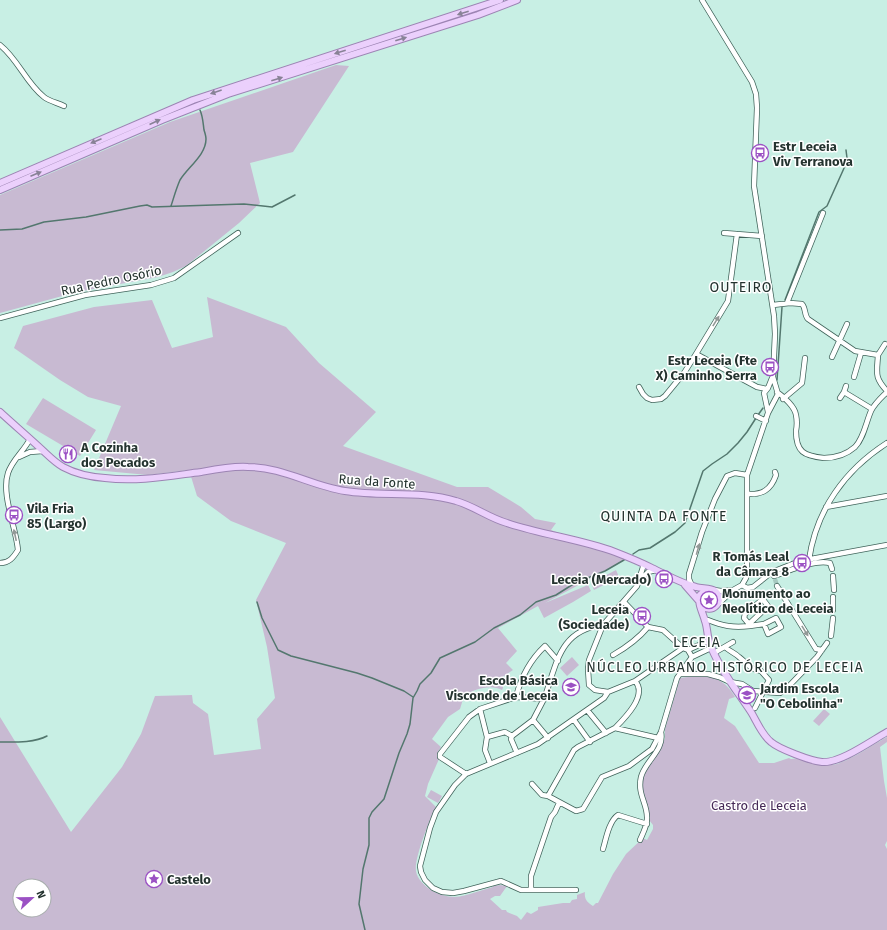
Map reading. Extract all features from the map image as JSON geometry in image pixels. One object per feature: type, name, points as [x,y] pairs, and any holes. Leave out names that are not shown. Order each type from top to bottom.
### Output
[{"type":"main road","points":[[0,182],[200,97],[500,0]]},
{"type":"main road","points":[[0,190],[208,101],[478,15],[518,0]]},
{"type":"main road","name":"Rua da Fonte","points":[[0,412],[52,460],[64,468],[92,477],[121,480],[140,479],[249,466],[276,470],[323,487],[353,492],[442,497],[462,503],[506,523],[595,545],[644,564],[683,584],[711,590]]},
{"type":"main road","name":"Rua da Fonte","points":[[683,584],[699,603]]},
{"type":"main road","points":[[707,622],[719,602],[718,595],[711,590],[704,590],[700,594],[699,603],[707,622],[708,639],[712,650],[730,682],[769,741],[778,747],[814,760],[827,762],[836,760],[887,732]]},
{"type":"main road","points":[[699,603],[705,609],[716,606]]},
{"type":"street","points":[[702,0],[752,82],[756,94],[757,108],[754,186],[773,305],[775,334],[773,376],[778,396],[768,413],[747,475],[746,578],[742,585],[733,590],[716,606]]},
{"type":"street","points":[[0,45],[44,98],[64,106]]},
{"type":"street","points":[[787,303],[823,213]]},
{"type":"street","name":"Rua Pedro Osório","points":[[0,318],[85,295],[151,285],[174,278],[238,233]]},
{"type":"street","points":[[724,233],[762,236]]},
{"type":"street","points":[[639,387],[647,398],[652,400],[661,399],[684,373],[728,302],[737,234]]},
{"type":"street","points":[[773,305],[787,303],[802,304],[808,319],[840,341],[861,353],[878,355]]},
{"type":"street","points":[[832,357],[847,324]]},
{"type":"street","points":[[696,354],[757,387],[768,389],[773,388],[793,408],[796,415],[796,438],[798,446],[802,452],[813,457],[835,457],[853,448],[860,439],[872,409],[887,391],[878,382],[877,378],[878,355],[885,344]]},
{"type":"street","points":[[854,377],[861,353]]},
{"type":"street","points":[[757,387],[769,401],[783,399],[802,383],[805,358]]},
{"type":"street","points":[[768,413],[765,392],[768,389],[773,376]]},
{"type":"street","points":[[840,398],[846,386]]},
{"type":"street","points":[[844,392],[872,409]]},
{"type":"street","points":[[758,417],[766,421]]},
{"type":"street","points":[[0,563],[5,563],[13,558],[18,550],[6,484],[8,472],[30,439]]},
{"type":"street","points":[[809,560],[816,528],[831,497],[850,473],[870,455],[887,443]]},
{"type":"street","points":[[16,459],[30,452],[43,451]]},
{"type":"street","points":[[692,586],[689,579],[689,574],[702,532],[727,476],[735,472],[747,475]]},
{"type":"street","points":[[747,494],[764,493],[769,488],[776,475],[775,472]]},
{"type":"street","points":[[826,507],[887,496]]},
{"type":"street","points":[[742,585],[747,588],[755,589],[794,563],[887,545]]},
{"type":"street","points":[[774,575],[800,567],[823,563],[830,563],[832,569]]},
{"type":"street","points":[[640,580],[644,564]]},
{"type":"street","points":[[656,570],[648,572],[640,580],[624,602],[603,625],[589,660],[588,682],[591,687],[595,690],[608,692],[635,681],[686,649],[708,639]]},
{"type":"street","points":[[833,576],[834,590]]},
{"type":"street","points":[[777,586],[816,650],[822,650]]},
{"type":"street","points":[[711,590],[721,592],[733,590]]},
{"type":"street","points":[[833,597],[833,610]]},
{"type":"street","points":[[762,598],[768,606],[750,625],[744,618],[745,614],[762,598]]},
{"type":"street","points":[[624,602],[648,628],[663,630],[686,649],[692,657]]},
{"type":"street","points":[[831,636],[833,618]]},
{"type":"street","points":[[707,622],[734,628],[764,624]]},
{"type":"street","points":[[512,736],[533,720],[544,699],[564,646],[576,634],[586,628],[603,625]]},
{"type":"street","points":[[613,655],[628,647],[648,628]]},
{"type":"street","points":[[532,784],[542,795],[548,796],[576,811],[580,811],[602,777],[636,762],[652,749],[661,732],[676,681],[692,657],[725,647],[733,642]]},
{"type":"street","points":[[680,674],[708,674],[730,682],[737,682],[753,691],[780,692],[787,688],[817,657],[827,643]]},
{"type":"street","points":[[516,697],[520,682],[528,664],[545,646],[558,661]]},
{"type":"street","points":[[725,647],[740,658],[746,665],[755,670],[761,671],[769,680],[755,708]]},
{"type":"street","points":[[548,796],[574,750],[615,728],[630,713],[639,694],[638,686],[635,681]]},
{"type":"street","points":[[576,890],[521,890],[501,881],[464,892],[442,892],[433,888],[425,880],[420,866],[430,828],[436,812],[455,785],[466,774],[538,744],[604,698],[608,692]]},
{"type":"street","points":[[466,774],[440,757],[440,754],[469,717],[480,709],[516,697],[544,699]]},
{"type":"street","points":[[480,709],[487,737],[485,750],[490,763]]},
{"type":"street","points":[[587,710],[606,733]]},
{"type":"street","points":[[533,720],[548,738]]},
{"type":"street","points":[[574,720],[590,742]]},
{"type":"street","points":[[615,728],[658,738]]},
{"type":"street","points":[[487,737],[505,732],[512,736]]},
{"type":"street","points":[[640,840],[647,824],[647,812],[642,800],[640,787],[642,775],[660,744],[662,738],[661,732]]},
{"type":"street","points":[[512,736],[511,739],[516,753]]},
{"type":"street","points":[[497,760],[500,766]]},
{"type":"street","points":[[530,890],[531,876],[551,817],[559,802]]},
{"type":"street","points":[[603,849],[609,829],[616,816],[618,815],[647,824]]},
{"type":"green space","points":[[336,65],[349,66],[293,152],[250,163],[260,203],[239,223],[186,266],[158,277],[77,292],[0,313],[0,195],[170,122]]},
{"type":"green space","name":"Castro de Leceia","points":[[207,297],[286,327],[319,363],[376,412],[343,446],[457,487],[488,487],[521,507],[535,519],[556,523],[551,530],[627,559],[545,603],[588,585],[591,591],[544,618],[538,606],[498,628],[517,651],[506,663],[513,670],[501,678],[502,690],[488,687],[473,691],[464,696],[460,709],[448,717],[432,739],[441,747],[438,752],[439,759],[428,784],[425,796],[436,807],[423,839],[416,865],[418,877],[426,886],[439,894],[455,897],[493,886],[507,886],[500,896],[495,896],[490,899],[502,910],[506,910],[521,920],[527,912],[531,914],[538,910],[538,907],[570,903],[572,900],[577,899],[577,895],[585,892],[586,900],[589,903],[593,906],[598,903],[613,874],[626,854],[643,838],[647,840],[653,829],[642,793],[643,779],[644,774],[665,739],[665,729],[680,678],[705,676],[712,677],[724,683],[735,697],[729,699],[724,718],[735,726],[759,763],[774,763],[789,758],[796,758],[826,765],[837,764],[851,758],[887,737],[887,742],[880,747],[887,798],[887,841],[885,845],[887,849],[887,930],[0,930],[0,717],[71,832],[122,767],[141,734],[155,696],[192,695],[193,703],[208,714],[214,755],[261,749],[257,719],[275,698],[267,647],[256,600],[286,543],[231,521],[197,496],[189,470],[148,475],[94,470],[121,406],[88,397],[60,380],[14,348],[23,326],[94,307],[152,300],[172,348],[213,337]]},
{"type":"green space","points":[[43,398],[96,430],[80,456],[26,424]]},
{"type":"green space","points":[[616,570],[619,577],[594,590],[591,583]]},
{"type":"green space","points":[[572,657],[579,665],[567,676],[560,668]]},
{"type":"green space","points":[[824,709],[830,714],[819,726],[813,721]]},
{"type":"green space","points":[[431,790],[442,796],[438,803],[427,797]]},
{"type":"waterway","points":[[171,206],[180,180],[200,156],[205,145],[206,137],[200,110]]},
{"type":"waterway","points":[[785,300],[819,212],[827,206],[845,166],[847,158],[846,150]]},
{"type":"waterway","points":[[0,230],[22,229],[44,222],[86,217],[147,205],[152,207],[244,204],[272,207],[295,195]]},
{"type":"waterway","points":[[777,380],[782,307]]},
{"type":"waterway","points":[[758,415],[763,408]]},
{"type":"waterway","points":[[633,554],[639,550],[650,548],[675,532],[685,523],[703,471],[727,454],[747,432],[756,418]]},
{"type":"waterway","points":[[365,930],[359,904],[363,869],[369,845],[369,818],[372,812],[384,799],[399,753],[407,734],[410,724],[413,698],[420,684],[431,673],[440,658],[475,642],[494,628],[520,615],[536,602],[556,595],[575,583],[605,571],[624,560]]},
{"type":"waterway","points":[[257,602],[262,618],[278,650],[291,656],[372,678],[404,691],[413,697]]},
{"type":"waterway","points":[[0,742],[30,741],[47,736]]},
{"type":"tunnel","points":[[775,579],[777,586]]},
{"type":"tunnel","points":[[756,591],[761,597]]},
{"type":"place","name":"Estr Leceia Viv Terranova","points":[[760,153]]},
{"type":"place","name":"Estr Leceia (Fte X) Caminho Serra","points":[[770,367]]},
{"type":"place","name":"A Cozinha dos Pecados","points":[[68,454]]},
{"type":"place","name":"Vila Fria 85 (Largo)","points":[[14,515]]},
{"type":"place","name":"R Tomás Leal da Câmara 8","points":[[802,563]]},
{"type":"place","name":"Leceia (Mercado)","points":[[664,579]]},
{"type":"place","name":"Monumento ao Neolítico de Leceia","points":[[709,600]]},
{"type":"place","name":"Leceia (Sociedade)","points":[[642,616]]},
{"type":"place","name":"Escola Básica Visconde de Leceia","points":[[571,687]]},
{"type":"place","name":"Jardim Escola \"O Cebolinha\"","points":[[747,695]]},
{"type":"place","name":"Castelo","points":[[154,879]]},
{"type":"district","name":"OUTEIRO","points":[[741,287]]},
{"type":"district","name":"QUINTA DA FONTE","points":[[664,516]]},
{"type":"district","name":"LECEIA","points":[[697,642]]},
{"type":"district","name":"NÚCLEO URBANO HISTÓRICO DE LECEIA","points":[[725,667]]}]
